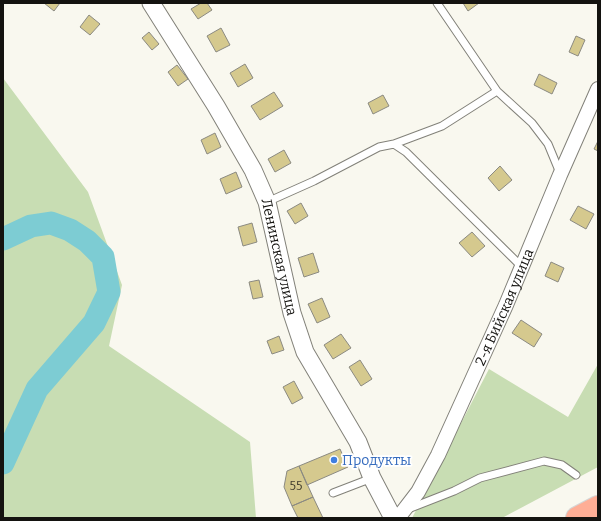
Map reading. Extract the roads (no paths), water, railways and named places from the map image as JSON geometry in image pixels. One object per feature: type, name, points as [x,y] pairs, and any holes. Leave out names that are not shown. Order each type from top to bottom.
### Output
[{"type":"highway","points":[[577,518],[598,507]]},
{"type":"street","name":"Ленинская улица","points":[[151,3],[216,106],[253,170],[267,202],[292,313],[305,352],[358,442],[372,478],[398,516]]},
{"type":"street","name":"2-я Бийская улица","points":[[398,516],[418,492],[438,456],[522,267],[598,89]]},
{"type":"lane","points":[[437,3],[497,91],[532,123],[548,144],[560,175]]},
{"type":"lane","points":[[267,202],[314,181],[379,147],[394,144],[442,126],[497,91]]},
{"type":"lane","points":[[394,144],[406,152],[522,267]]},
{"type":"lane","points":[[398,516],[480,478],[544,461],[562,465],[576,475]]},
{"type":"lane","points":[[333,493],[372,478]]},
{"type":"waterway","points":[[3,239],[31,226],[51,223],[70,230],[87,241],[103,257],[109,292],[94,323],[37,389],[3,463]]},
{"type":"place","name":"Продукты","points":[[334,460]]}]
